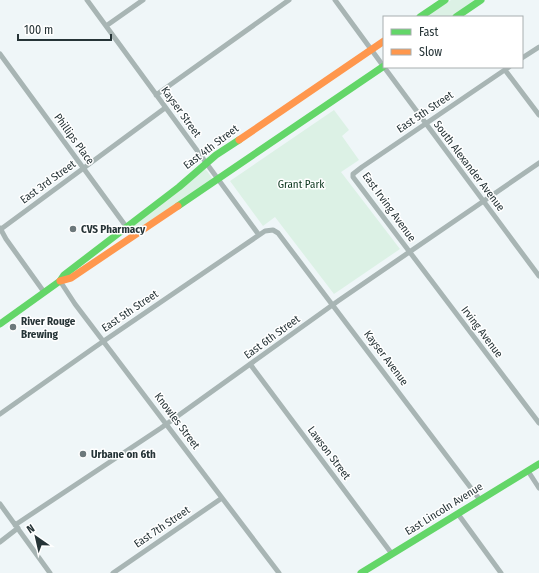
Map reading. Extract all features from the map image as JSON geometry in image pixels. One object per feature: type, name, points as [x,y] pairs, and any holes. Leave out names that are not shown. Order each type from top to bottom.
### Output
[{"type":"street","name":"Kayser Street","points":[[87,0],[259,235]]},
{"type":"street","points":[[106,26],[143,0]]},
{"type":"street","points":[[156,94],[289,0]]},
{"type":"street","name":"South Alexander Avenue","points":[[335,0],[383,65]]},
{"type":"street","points":[[421,16],[445,0]]},
{"type":"street","points":[[457,16],[481,0]]},
{"type":"street","name":"East 4th Street","points":[[60,281],[64,275],[179,187],[216,155],[383,42]]},
{"type":"street","points":[[523,57],[539,47]]},
{"type":"street","name":"Phillips Place","points":[[0,54],[133,236]]},
{"type":"street","name":"East 4th Street","points":[[0,324],[60,281],[71,278],[383,67]]},
{"type":"street","name":"South Alexander Avenue","points":[[385,68],[425,124],[539,276]]},
{"type":"street","points":[[507,68],[539,115]]},
{"type":"street","name":"East 5th Street","points":[[353,174],[507,68]]},
{"type":"street","name":"East 3rd Street","points":[[1,228],[165,108]]},
{"type":"street","name":"East 6th Street","points":[[0,542],[17,527],[166,424],[333,305],[539,164]]},
{"type":"street","name":"East Irving Avenue","points":[[353,174],[354,180],[409,252]]},
{"type":"street","points":[[1,228],[6,239],[44,292]]},
{"type":"street","name":"East 5th Street","points":[[0,414],[103,341],[259,235],[265,231],[273,230]]},
{"type":"street","name":"Kayser Avenue","points":[[273,230],[278,233],[480,500]]},
{"type":"street","name":"Irving Avenue","points":[[409,252],[539,423]]},
{"type":"street","name":"Knowles Street","points":[[60,281],[66,292],[279,573]]},
{"type":"street","name":"Lawson Street","points":[[250,364],[392,554]]},
{"type":"street","name":"East Lincoln Avenue","points":[[361,573],[539,464]]},
{"type":"street","points":[[528,471],[539,488]]},
{"type":"street","name":"East 7th Street","points":[[113,573],[222,498]]},
{"type":"street","points":[[0,504],[50,573]]},
{"type":"street","points":[[458,514],[501,573]]},
{"type":"green space","points":[[451,0],[476,0],[452,16],[427,16]]},
{"type":"green space","name":"Grant Park","points":[[334,110],[349,130],[342,136],[359,160],[341,172],[400,249],[334,294],[275,217],[263,226],[230,181]]},
{"type":"green space","points":[[205,169],[212,178],[211,180],[137,230],[134,228],[135,225]]},
{"type":"traffic: fast","points":[[421,16],[445,0]]},
{"type":"traffic: fast","points":[[457,16],[481,0]]},
{"type":"traffic: fast","points":[[178,206],[383,67]]},
{"type":"traffic: fast","points":[[0,324],[60,281],[64,275],[179,187],[216,155],[239,140]]},
{"type":"traffic: fast","points":[[361,573],[539,464]]},
{"type":"traffic: slow","points":[[239,140],[383,42]]},
{"type":"traffic: slow","points":[[60,281],[71,278],[178,206]]},
{"type":"place","name":"CVS Pharmacy","points":[[73,229]]},
{"type":"place","name":"River Rouge Brewing","points":[[13,327]]},
{"type":"place","name":"Urbane on 6th","points":[[83,454]]}]
